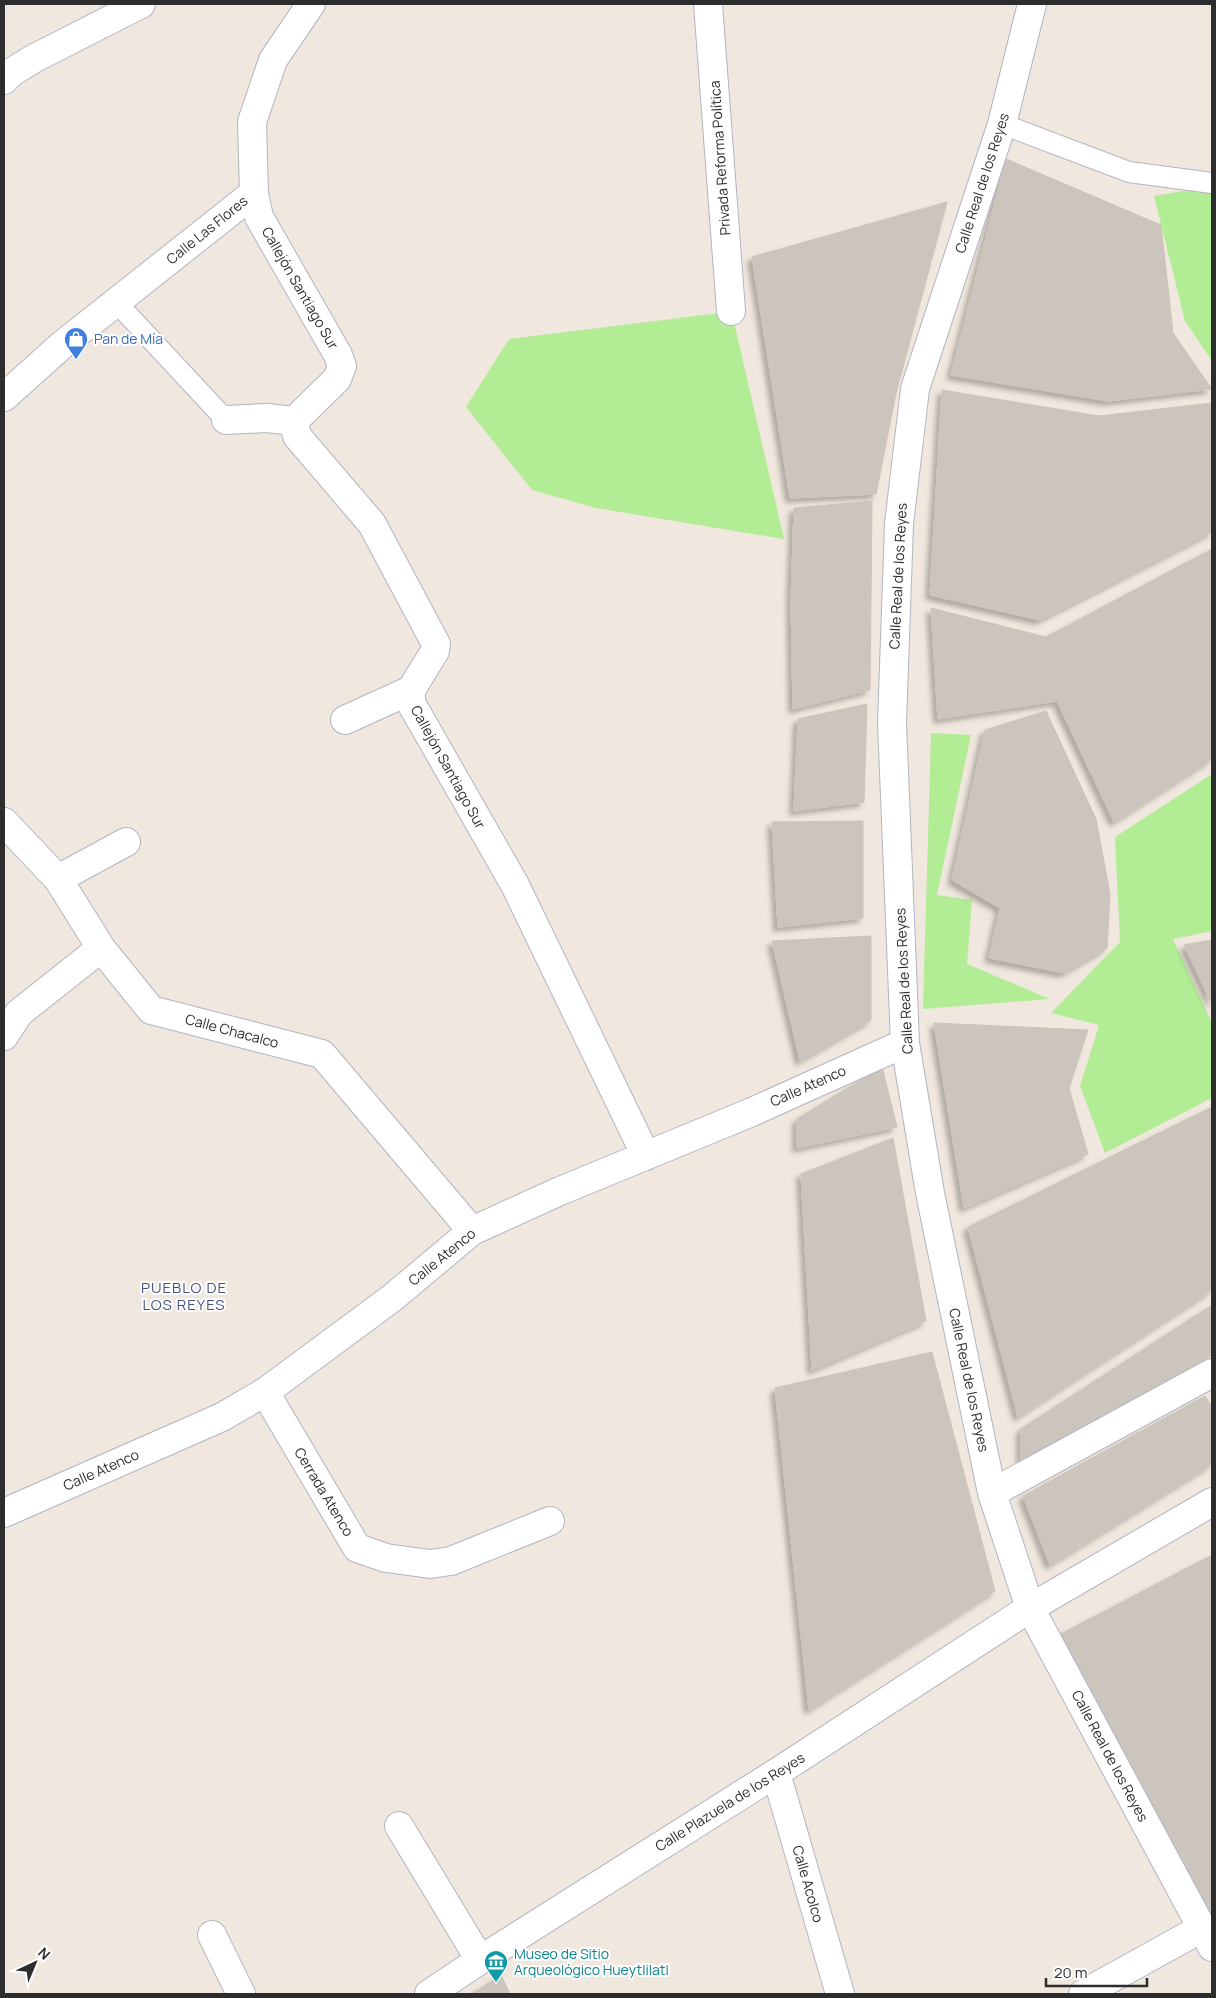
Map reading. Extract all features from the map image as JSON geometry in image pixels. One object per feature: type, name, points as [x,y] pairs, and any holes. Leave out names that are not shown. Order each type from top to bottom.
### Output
[{"type":"street","points":[[4,80],[12,72],[33,59],[141,4]]},
{"type":"street","name":"Calle Las Flores","points":[[4,397],[62,345],[254,193],[252,122],[273,60],[311,4]]},
{"type":"street","name":"Privada Reforma Política","points":[[708,4],[731,312]]},
{"type":"street","name":"Calle Real de los Reyes","points":[[1032,4],[1002,124],[915,389],[899,524],[892,723],[905,1043],[930,1193],[992,1493],[1030,1608],[1208,1936]]},
{"type":"street","name":"Callejón Santiago Sur","points":[[254,193],[259,217],[338,355],[342,366],[337,379],[294,421],[297,436],[372,524],[436,644],[435,651],[411,690],[411,703],[515,885],[646,1156]]},
{"type":"street","points":[[226,420],[267,418],[294,421]]},
{"type":"street","points":[[345,720],[411,690]]},
{"type":"street","name":"Calle Chacalco","points":[[4,822],[58,879],[101,948],[151,1010],[322,1054],[472,1231]]},
{"type":"street","points":[[58,879],[126,842]]},
{"type":"street","points":[[4,1036],[18,1014],[101,948]]},
{"type":"street","name":"Calle Atenco","points":[[4,1513],[222,1417],[265,1392],[392,1298],[472,1231],[752,1112],[905,1043]]},
{"type":"street","points":[[992,1493],[1212,1372]]},
{"type":"street","name":"Cerrada Atenco","points":[[265,1392],[357,1548],[386,1558],[430,1564],[451,1561],[550,1521]]},
{"type":"street","name":"Calle Plazuela de los Reyes","points":[[429,1994],[776,1773],[1030,1608],[1212,1502]]},
{"type":"street","name":"Calle Acolco","points":[[776,1773],[840,1994]]},
{"type":"street","points":[[399,1826],[480,1960]]},
{"type":"street","points":[[212,1935],[242,1994]]},
{"type":"street","points":[[1083,1994],[1208,1936]]},
{"type":"lane","points":[[1002,124],[1129,172],[1212,183]]},
{"type":"lane","points":[[116,302],[226,420]]},
{"type":"green space","points":[[1200,188],[1212,191],[1212,361],[1185,321],[1154,196]]},
{"type":"green space","points":[[720,313],[734,322],[784,539],[596,508],[532,490],[466,407],[509,339]]},
{"type":"green space","points":[[931,733],[971,735],[937,895],[972,900],[967,964],[1050,999],[923,1009]]},
{"type":"green space","points":[[1212,774],[1212,931],[1173,939],[1212,1023],[1212,1098],[1105,1153],[1080,1086],[1099,1025],[1051,1013],[1120,942],[1115,837]]},
{"type":"building","points":[[1006,159],[1161,225],[1173,333],[1212,389],[1108,401],[951,375]]},
{"type":"building","points":[[947,202],[896,393],[876,494],[790,498],[752,257]]},
{"type":"building","points":[[942,390],[1099,416],[1212,403],[1212,532],[1040,620],[930,595]]},
{"type":"building","points":[[872,501],[870,690],[793,709],[791,601],[794,508]]},
{"type":"building","points":[[1212,549],[1212,759],[1114,822],[1057,701],[938,719],[931,608],[1046,637]]},
{"type":"building","points":[[867,704],[864,802],[794,811],[798,719]]},
{"type":"building","points":[[1046,711],[1096,819],[1110,894],[1107,948],[1064,973],[989,958],[1000,908],[952,880],[985,730]]},
{"type":"building","points":[[863,821],[863,918],[778,927],[772,822]]},
{"type":"building","points":[[871,936],[871,1020],[800,1061],[772,941]]},
{"type":"building","points":[[1212,940],[1212,1004],[1184,945]]},
{"type":"building","points":[[934,1023],[1088,1030],[1069,1088],[1088,1154],[964,1208]]},
{"type":"building","points":[[882,1067],[897,1127],[797,1148],[797,1119]]},
{"type":"building","points":[[1212,1107],[1212,1290],[1018,1417],[968,1227]]},
{"type":"building","points":[[893,1138],[926,1321],[812,1370],[801,1174]]},
{"type":"building","points":[[1212,1305],[1212,1355],[1021,1460],[1021,1429]]},
{"type":"building","points":[[932,1352],[995,1591],[809,1710],[775,1388]]},
{"type":"building","points":[[1205,1396],[1212,1407],[1212,1464],[1050,1565],[1023,1496]]},
{"type":"building","points":[[1212,1555],[1212,1918],[1059,1635]]},
{"type":"building","name":"Museo de Sitio Arqueológico Hueytlilatl","points":[[501,1975],[510,1994],[472,1994]]},
{"type":"place","name":"Pan de Mía","points":[[76,360]]},
{"type":"place","name":"Museo de Sitio Arqueológico Hueytlilatl","points":[[496,1983]]},
{"type":"district","name":"PUEBLO DE LOS REYES","points":[[184,1296]]}]
